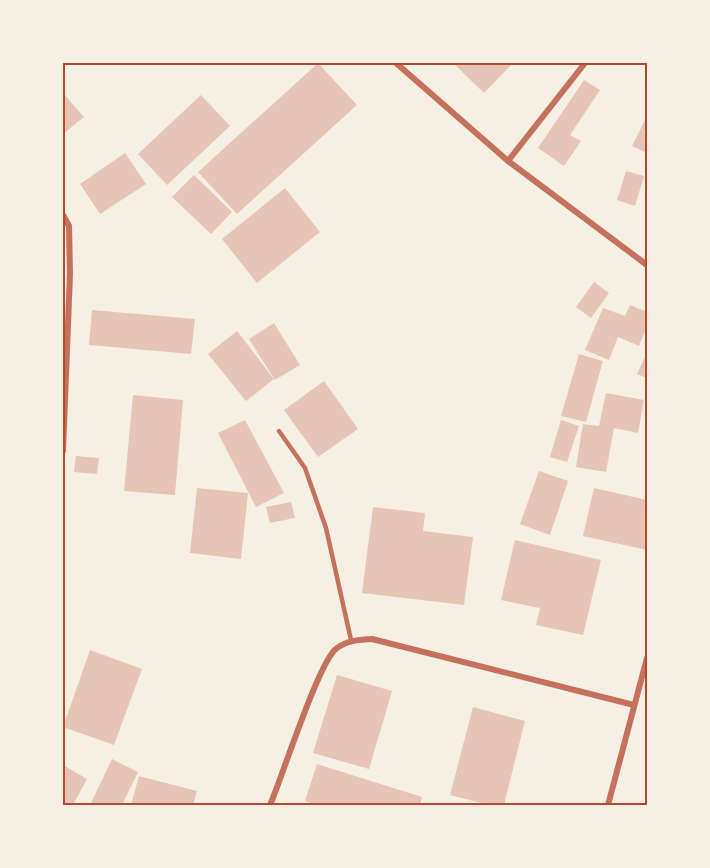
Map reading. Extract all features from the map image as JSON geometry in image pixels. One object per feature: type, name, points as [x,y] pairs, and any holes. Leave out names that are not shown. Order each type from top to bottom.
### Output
[{"type":"street","points":[[396,63],[507,161],[647,265]]},
{"type":"street","points":[[507,161],[585,63]]},
{"type":"street","points":[[63,215],[69,226],[70,274],[63,451]]},
{"type":"street","points":[[270,805],[320,676],[335,648],[351,640],[372,639],[634,705]]},
{"type":"street","points":[[608,805],[647,658]]},
{"type":"lane","points":[[279,430],[305,468],[326,528],[351,640]]},
{"type":"building","points":[[318,63],[357,105],[237,214],[198,172]]},
{"type":"building","points":[[453,63],[513,63],[484,93]]},
{"type":"building","points":[[584,80],[600,90],[570,135],[581,141],[564,166],[538,148]]},
{"type":"building","points":[[63,93],[84,117],[63,134]]},
{"type":"building","points":[[201,95],[230,126],[167,185],[138,154]]},
{"type":"building","points":[[647,116],[647,153],[632,146]]},
{"type":"building","points":[[125,153],[146,184],[100,214],[80,184]]},
{"type":"building","points":[[626,171],[644,176],[635,206],[617,200]]},
{"type":"building","points":[[194,175],[232,212],[211,234],[172,197]]},
{"type":"building","points":[[285,188],[320,232],[257,283],[222,239]]},
{"type":"building","points":[[594,282],[609,293],[591,318],[576,307]]},
{"type":"building","points":[[630,305],[647,312],[647,326],[639,346],[618,337],[609,360],[585,350],[603,308],[625,316]]},
{"type":"building","points":[[92,310],[195,319],[191,354],[89,345]]},
{"type":"building","points":[[274,323],[300,365],[275,380],[249,339]]},
{"type":"building","points":[[237,331],[274,379],[246,401],[208,354]]},
{"type":"building","points":[[647,353],[647,378],[637,374]]},
{"type":"building","points":[[579,354],[603,361],[586,422],[561,416]]},
{"type":"building","points":[[324,381],[358,429],[318,457],[284,410]]},
{"type":"building","points":[[606,393],[644,400],[638,433],[614,428],[606,472],[576,467],[583,424],[599,426]]},
{"type":"building","points":[[133,395],[183,400],[175,495],[124,491]]},
{"type":"building","points":[[245,420],[284,493],[256,507],[218,433]]},
{"type":"building","points":[[561,420],[579,426],[567,462],[550,457]]},
{"type":"building","points":[[76,456],[99,458],[97,474],[74,472]]},
{"type":"building","points":[[539,471],[568,481],[550,535],[520,524]]},
{"type":"building","points":[[197,488],[248,493],[241,559],[190,553]]},
{"type":"building","points":[[594,488],[647,500],[647,550],[583,536]]},
{"type":"building","points":[[291,502],[295,518],[270,523],[266,507]]},
{"type":"building","points":[[373,507],[425,513],[423,531],[473,537],[464,605],[362,593]]},
{"type":"building","points":[[515,540],[601,560],[583,635],[536,625],[540,608],[501,600]]},
{"type":"building","points":[[90,650],[142,669],[114,745],[63,727]]},
{"type":"building","points":[[337,675],[392,691],[369,769],[313,753]]},
{"type":"building","points":[[473,707],[525,721],[504,805],[489,805],[450,795]]},
{"type":"building","points":[[112,759],[138,772],[122,805],[90,805]]},
{"type":"building","points":[[317,764],[422,797],[420,805],[317,805],[305,801]]},
{"type":"building","points":[[63,765],[87,779],[73,805],[63,805]]},
{"type":"building","points":[[139,776],[197,791],[193,805],[131,805]]}]
